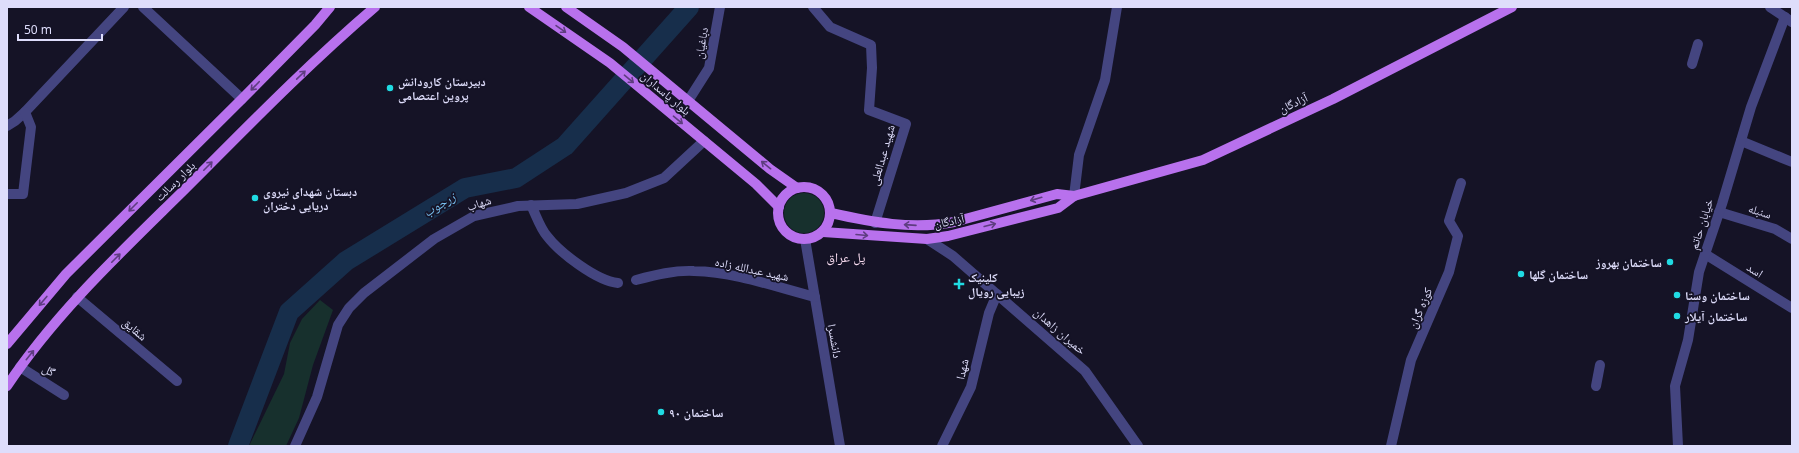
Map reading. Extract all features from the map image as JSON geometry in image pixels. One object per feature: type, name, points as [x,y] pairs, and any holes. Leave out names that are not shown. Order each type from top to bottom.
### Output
[{"type":"main road","points":[[315,24],[321,7]]},
{"type":"main road","name":"بلوار رسالت","points":[[7,344],[66,274],[242,99],[330,7]]},
{"type":"main road","name":"بلوار رسالت","points":[[7,386],[20,367],[77,297],[250,124],[351,27],[375,7]]},
{"type":"main road","name":"بلوار پاسداران","points":[[529,7],[610,64],[756,184],[779,207]]},
{"type":"main road","name":"بلوار پاسداران","points":[[566,7],[623,47],[770,169],[797,188]]},
{"type":"main road","name":"آزادگان","points":[[823,232],[927,239],[948,236],[1058,208],[1074,196],[1203,160],[1333,99],[1512,7]]},
{"type":"main road","points":[[797,188],[811,188],[823,195],[827,200],[830,213],[827,226],[818,236],[798,239],[786,232],[779,220],[779,207],[786,195],[797,188]]},
{"type":"main road","name":"آزادگان","points":[[830,213],[875,223],[924,226],[954,222],[1057,194],[1074,196]]},
{"type":"street","points":[[7,126],[16,121],[25,112],[124,7]]},
{"type":"street","points":[[143,7],[242,99]]},
{"type":"street","name":"دباغیان","points":[[688,101],[709,68],[720,7]]},
{"type":"street","name":"شهید عبدالعلی","points":[[813,7],[830,26],[871,46],[872,68],[869,110],[906,124],[875,223]]},
{"type":"street","points":[[1074,196],[1079,155],[1105,80],[1117,7]]},
{"type":"street","points":[[1770,7],[1788,20]]},
{"type":"street","name":"خیابان حاتم","points":[[1678,446],[1675,386],[1688,340],[1698,272],[1719,212],[1751,107],[1788,20]]},
{"type":"street","points":[[1692,64],[1698,44]]},
{"type":"street","points":[[7,194],[23,194],[31,127],[25,112]]},
{"type":"street","name":"شهاب","points":[[295,446],[302,435],[317,397],[338,325],[350,308],[364,293],[434,240],[474,216],[518,206],[577,204],[626,193],[664,178],[704,141]]},
{"type":"street","points":[[1741,141],[1792,162]]},
{"type":"street","name":"کوزه گران","points":[[1391,446],[1412,360],[1449,272],[1458,236],[1449,221],[1461,183]]},
{"type":"street","points":[[531,206],[546,236],[573,260],[606,281],[618,283]]},
{"type":"street","name":"سنبله","points":[[1719,212],[1775,229],[1792,239]]},
{"type":"street","points":[[948,236],[945,244],[953,256]]},
{"type":"street","name":"دانشسرا","points":[[805,239],[840,446]]},
{"type":"street","name":"خمیران زاهدان","points":[[927,239],[953,256],[1085,371],[1138,446]]},
{"type":"street","name":"اسد","points":[[1705,254],[1792,308]]},
{"type":"street","name":"شهید عبدالله زاده","points":[[636,280],[665,273],[695,271],[740,277],[815,298]]},
{"type":"street","name":"شهدا","points":[[942,446],[971,387],[989,313],[996,294]]},
{"type":"street","name":"شقایق","points":[[77,297],[177,382]]},
{"type":"street","points":[[1596,386],[1600,365]]},
{"type":"street","name":"گل","points":[[20,367],[64,395]]},
{"type":"green space","points":[[804,193],[812,195],[818,199],[822,205],[824,213],[822,221],[818,227],[812,231],[804,233],[796,231],[790,227],[786,221],[784,213],[786,205],[790,199],[796,195]]},
{"type":"green space","points":[[320,300],[333,310],[313,365],[299,418],[286,446],[249,446],[284,374],[290,343],[302,319]]},
{"type":"waterway","name":"زرجوب","points":[[238,446],[289,312],[346,261],[465,188],[516,178],[565,146],[689,7]]},
{"type":"place","name":"دبیرستان کارودانش پروین اعتصامی","points":[[390,88]]},
{"type":"place","name":"دبستان شهدای نیروی دریایی دختران","points":[[255,198]]},
{"type":"place","name":"ساختمان بهروز","points":[[1670,262]]},
{"type":"place","name":"ساختمان گلها","points":[[1521,274]]},
{"type":"place","name":"کلینیک زیبایی رویال","points":[[959,284]]},
{"type":"place","name":"ساختمان وستا","points":[[1677,295]]},
{"type":"place","name":"ساختمان آیلار","points":[[1677,316]]},
{"type":"place","name":"ساختمان ۹۰","points":[[661,412]]},
{"type":"district","name":"پل عراق","points":[[846,257]]}]
